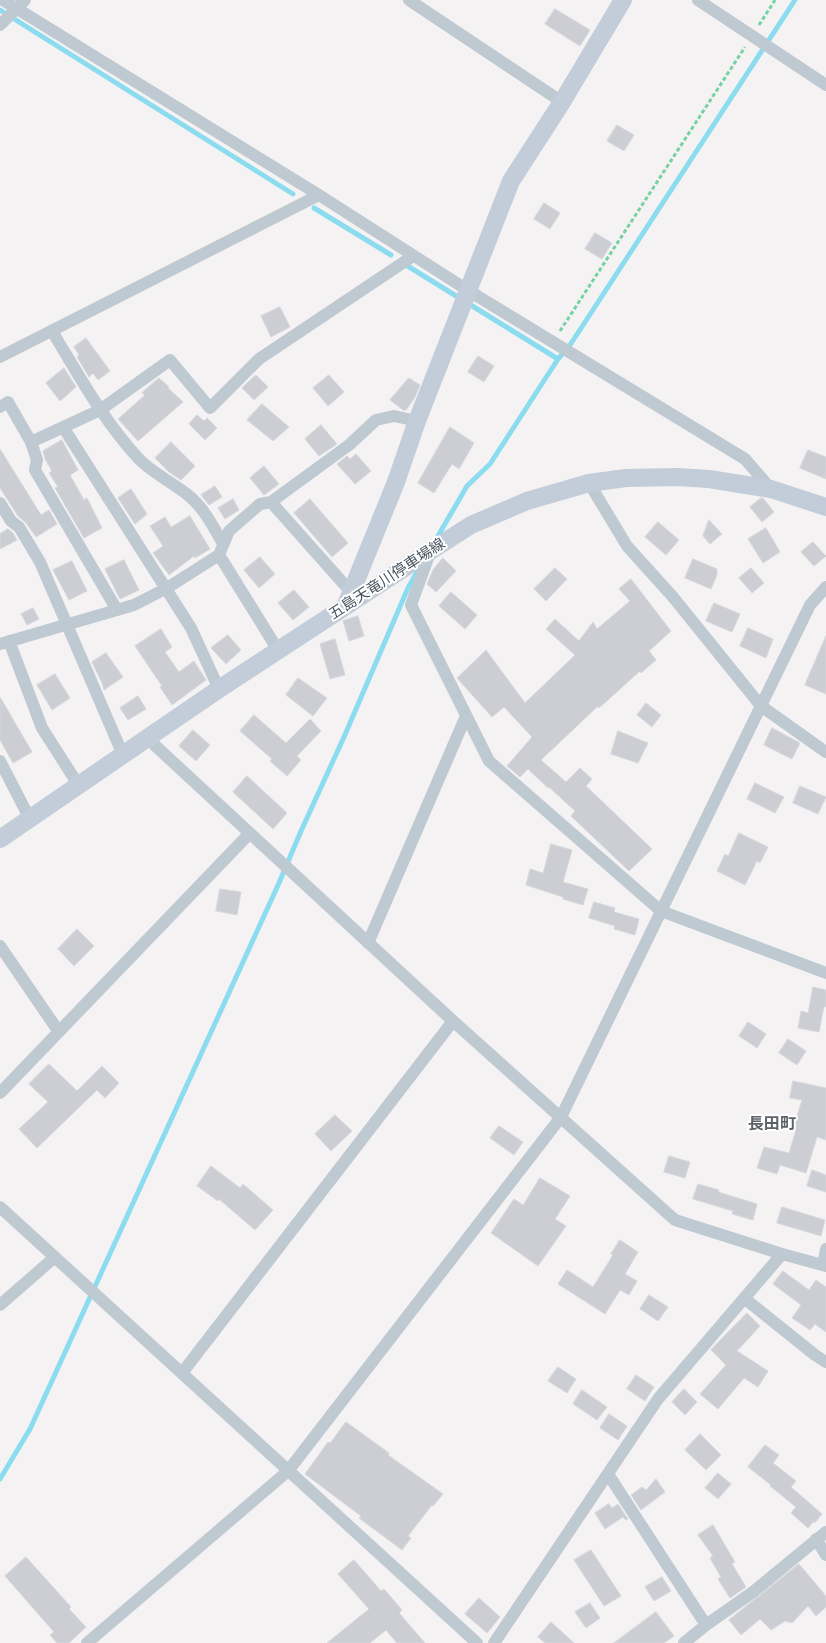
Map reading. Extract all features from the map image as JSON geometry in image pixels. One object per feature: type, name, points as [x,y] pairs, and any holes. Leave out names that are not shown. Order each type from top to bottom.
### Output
[{"type":"main road","points":[[348,599],[396,482],[417,421],[512,181],[623,0]]},
{"type":"main road","name":"五島天竜川停車場線","points":[[0,839],[278,650],[348,599],[382,582],[471,525],[528,500],[589,483],[626,478],[677,477],[709,479],[771,489],[826,507]]},
{"type":"street","points":[[3,0],[12,13],[319,195],[469,292],[745,459],[771,489]]},
{"type":"street","points":[[409,0],[562,102]]},
{"type":"street","points":[[698,0],[826,85]]},
{"type":"street","points":[[0,356],[319,195]]},
{"type":"street","points":[[32,442],[100,410],[170,360],[210,408],[259,359],[413,256]]},
{"type":"street","points":[[52,331],[100,410],[143,463],[187,494],[202,509],[221,550],[278,650]]},
{"type":"street","points":[[0,407],[8,402],[32,442],[36,460],[35,470],[117,610]]},
{"type":"street","points":[[79,786],[42,728],[4,643],[134,605],[167,588],[221,550],[229,531],[260,504],[271,502],[349,445],[376,420],[394,416],[417,421]]},
{"type":"street","points":[[63,427],[191,628],[219,689]]},
{"type":"street","points":[[589,483],[627,546],[673,596],[762,706],[826,752]]},
{"type":"street","points":[[271,502],[348,599]]},
{"type":"street","points":[[0,503],[11,521],[19,526],[40,562],[123,755]]},
{"type":"street","points":[[426,554],[411,605],[489,761],[661,911],[826,973]]},
{"type":"street","points":[[86,1643],[288,1471],[560,1117],[810,605],[826,587]]},
{"type":"street","points":[[368,943],[466,716]]},
{"type":"street","points":[[148,738],[453,1021],[674,1220],[782,1254],[824,1265],[826,1249]]},
{"type":"street","points":[[0,761],[30,819]]},
{"type":"street","points":[[0,1093],[250,834]]},
{"type":"street","points":[[0,946],[59,1032]]},
{"type":"street","points":[[182,1372],[453,1021]]},
{"type":"street","points":[[0,1207],[477,1643]]},
{"type":"street","points":[[494,1643],[658,1399],[782,1254]]},
{"type":"street","points":[[0,1305],[56,1257]]},
{"type":"street","points":[[744,1298],[826,1362]]},
{"type":"street","points":[[608,1474],[706,1625]]},
{"type":"street","points":[[684,1643],[753,1592],[821,1536],[826,1555]]},
{"type":"path","points":[[555,343],[775,0]]},
{"type":"building","points":[[555,9],[590,30],[580,46],[545,24]]},
{"type":"building","points":[[617,125],[634,135],[624,151],[607,141]]},
{"type":"building","points":[[544,203],[560,213],[550,229],[534,219]]},
{"type":"building","points":[[595,233],[612,243],[602,259],[585,249]]},
{"type":"building","points":[[280,307],[290,327],[271,337],[261,316]]},
{"type":"building","points":[[86,338],[110,371],[98,380],[93,373],[89,377],[77,357],[79,355],[74,347]]},
{"type":"building","points":[[478,356],[494,366],[484,382],[468,372]]},
{"type":"building","points":[[64,368],[76,387],[60,401],[46,383]]},
{"type":"building","points":[[256,375],[268,387],[254,400],[242,388]]},
{"type":"building","points":[[329,375],[344,392],[328,406],[313,388]]},
{"type":"building","points":[[159,378],[183,402],[138,441],[118,419],[145,395],[142,393]]},
{"type":"building","points":[[409,378],[420,385],[415,397],[406,410],[403,410],[390,400]]},
{"type":"building","points":[[262,404],[289,427],[273,441],[247,420]]},
{"type":"building","points":[[197,415],[204,421],[207,418],[217,428],[205,440],[189,424]]},
{"type":"building","points":[[321,425],[337,444],[319,456],[305,439]]},
{"type":"building","points":[[450,427],[474,443],[459,469],[452,464],[434,493],[418,483]]},
{"type":"building","points":[[62,440],[78,470],[70,475],[84,500],[87,498],[102,528],[84,538],[55,488],[58,487],[49,473],[52,471],[43,451]]},
{"type":"building","points":[[171,442],[195,466],[181,480],[169,472],[155,458]]},
{"type":"building","points":[[0,449],[41,515],[49,510],[57,524],[36,537],[26,523],[18,516],[0,488]]},
{"type":"building","points":[[808,450],[826,457],[826,479],[800,468]]},
{"type":"building","points":[[356,454],[371,471],[355,484],[337,464],[347,456],[350,459]]},
{"type":"building","points":[[264,466],[279,484],[264,495],[250,478]]},
{"type":"building","points":[[215,486],[222,497],[209,505],[201,495]]},
{"type":"building","points":[[131,489],[147,514],[135,524],[118,498]]},
{"type":"building","points":[[761,498],[774,512],[762,522],[750,507]]},
{"type":"building","points":[[233,499],[239,510],[225,519],[218,508]]},
{"type":"building","points":[[310,499],[348,543],[332,557],[294,513]]},
{"type":"building","points":[[190,516],[210,549],[195,558],[194,556],[169,575],[153,553],[163,546],[150,526],[165,517],[171,527]]},
{"type":"building","points":[[709,520],[722,534],[710,544],[703,536]]},
{"type":"building","points":[[658,522],[679,540],[666,555],[645,537]]},
{"type":"building","points":[[766,528],[780,552],[763,563],[748,539]]},
{"type":"building","points":[[8,529],[17,540],[0,549],[0,534]]},
{"type":"building","points":[[813,542],[826,556],[814,566],[801,552]]},
{"type":"building","points":[[260,557],[275,574],[259,588],[244,570]]},
{"type":"building","points":[[443,558],[456,571],[436,592],[427,584],[433,570]]},
{"type":"building","points":[[693,559],[717,569],[717,575],[711,589],[685,578]]},
{"type":"building","points":[[124,560],[139,590],[120,599],[105,569]]},
{"type":"building","points":[[72,561],[87,591],[69,600],[53,570]]},
{"type":"building","points":[[555,568],[567,579],[546,601],[534,589]]},
{"type":"building","points":[[751,568],[764,583],[752,593],[739,578]]},
{"type":"building","points":[[631,579],[671,631],[649,651],[656,660],[641,673],[640,671],[599,708],[598,706],[541,760],[566,782],[580,768],[592,779],[586,786],[652,849],[629,871],[571,816],[575,811],[549,787],[528,769],[520,777],[507,766],[532,737],[504,707],[492,717],[457,678],[486,650],[525,703],[575,655],[546,629],[555,619],[579,641],[593,622],[597,629],[630,601],[619,589]]},
{"type":"building","points":[[294,590],[309,607],[293,620],[278,603]]},
{"type":"building","points":[[451,592],[477,615],[465,629],[439,606]]},
{"type":"building","points":[[714,603],[740,614],[732,632],[706,621]]},
{"type":"building","points":[[33,608],[39,619],[27,625],[21,614]]},
{"type":"building","points":[[358,616],[364,636],[349,641],[343,621]]},
{"type":"building","points":[[748,628],[773,639],[766,658],[740,646]]},
{"type":"building","points":[[161,629],[172,647],[165,652],[179,672],[194,661],[206,680],[172,705],[160,687],[162,686],[135,646]]},
{"type":"building","points":[[228,635],[241,650],[226,664],[211,648]]},
{"type":"building","points":[[826,636],[826,694],[805,685]]},
{"type":"building","points":[[335,639],[345,675],[330,679],[320,644]]},
{"type":"building","points":[[106,653],[123,677],[104,690],[92,662]]},
{"type":"building","points":[[55,674],[70,698],[52,710],[37,685]]},
{"type":"building","points":[[298,678],[327,698],[313,716],[286,695]]},
{"type":"building","points":[[138,696],[146,709],[128,720],[120,708]]},
{"type":"building","points":[[0,697],[32,752],[13,763],[0,740]]},
{"type":"building","points":[[646,703],[661,715],[652,727],[637,715]]},
{"type":"building","points":[[254,715],[286,743],[310,719],[321,731],[297,756],[301,760],[287,776],[270,761],[272,759],[240,731]]},
{"type":"building","points":[[772,728],[800,743],[792,759],[764,745]]},
{"type":"building","points":[[193,730],[210,745],[196,761],[179,746]]},
{"type":"building","points":[[618,731],[648,743],[638,763],[611,754]]},
{"type":"building","points":[[247,776],[287,813],[273,829],[233,792]]},
{"type":"building","points":[[755,783],[784,797],[775,813],[747,799]]},
{"type":"building","points":[[800,786],[826,797],[818,814],[793,803]]},
{"type":"building","points":[[739,833],[768,847],[760,863],[757,861],[745,885],[717,871],[725,854],[728,856]]},
{"type":"building","points":[[551,844],[572,850],[563,882],[588,889],[583,905],[526,885],[530,869],[543,873]]},
{"type":"building","points":[[220,889],[241,892],[237,915],[216,911]]},
{"type":"building","points":[[594,902],[615,908],[614,912],[639,919],[635,935],[614,929],[615,926],[589,918]]},
{"type":"building","points":[[77,929],[94,946],[74,966],[58,949]]},
{"type":"building","points":[[813,987],[826,990],[826,1007],[824,1006],[819,1032],[798,1028],[801,1011],[808,1013]]},
{"type":"building","points":[[748,1022],[766,1034],[757,1048],[739,1036]]},
{"type":"building","points":[[788,1039],[806,1051],[797,1065],[779,1053]]},
{"type":"building","points":[[49,1064],[77,1091],[102,1066],[119,1083],[105,1098],[97,1090],[37,1148],[19,1129],[48,1102],[29,1084]]},
{"type":"building","points":[[793,1081],[826,1088],[826,1140],[817,1137],[806,1173],[780,1165],[777,1174],[757,1168],[764,1147],[789,1153],[796,1130],[793,1129],[802,1100],[790,1098]]},
{"type":"building","points":[[335,1115],[352,1131],[331,1151],[315,1134]]},
{"type":"building","points":[[499,1126],[523,1142],[514,1155],[490,1138]]},
{"type":"building","points":[[669,1156],[690,1162],[685,1178],[664,1172]]},
{"type":"building","points":[[211,1166],[240,1188],[243,1184],[273,1210],[255,1230],[219,1199],[218,1201],[197,1186]]},
{"type":"building","points":[[812,1170],[826,1175],[826,1192],[807,1186]]},
{"type":"building","points":[[540,1178],[570,1196],[555,1219],[566,1226],[538,1266],[491,1233],[514,1199],[523,1205]]},
{"type":"building","points":[[698,1184],[757,1204],[753,1220],[732,1214],[733,1211],[693,1199]]},
{"type":"building","points":[[782,1207],[825,1220],[821,1236],[777,1223]]},
{"type":"building","points":[[620,1240],[638,1252],[625,1274],[637,1281],[629,1295],[620,1290],[605,1314],[558,1284],[567,1270],[593,1287]]},
{"type":"building","points":[[783,1271],[809,1290],[816,1280],[826,1287],[826,1332],[815,1324],[810,1330],[792,1318],[801,1305],[773,1284]]},
{"type":"building","points":[[649,1295],[668,1307],[658,1321],[640,1309]]},
{"type":"building","points":[[747,1313],[760,1326],[737,1351],[768,1371],[758,1387],[744,1378],[718,1409],[700,1394],[726,1365],[711,1350]]},
{"type":"building","points":[[558,1367],[576,1379],[567,1393],[548,1381]]},
{"type":"building","points":[[636,1375],[654,1387],[645,1401],[627,1389]]},
{"type":"building","points":[[684,1389],[697,1402],[685,1415],[672,1402]]},
{"type":"building","points":[[582,1390],[607,1407],[597,1420],[573,1404]]},
{"type":"building","points":[[609,1414],[627,1426],[618,1440],[600,1428]]},
{"type":"building","points":[[346,1422],[443,1494],[408,1536],[411,1538],[402,1550],[305,1474],[328,1442],[330,1443]]},
{"type":"building","points":[[700,1434],[721,1455],[706,1470],[685,1450]]},
{"type":"building","points":[[765,1445],[779,1455],[773,1463],[796,1481],[791,1487],[822,1514],[808,1528],[791,1513],[796,1507],[748,1467]]},
{"type":"building","points":[[718,1473],[731,1484],[718,1499],[705,1488]]},
{"type":"building","points":[[656,1479],[665,1492],[641,1510],[631,1495],[642,1487],[646,1490]]},
{"type":"building","points":[[609,1504],[612,1508],[618,1504],[628,1519],[626,1520],[623,1517],[605,1529],[595,1513]]},
{"type":"building","points":[[713,1525],[735,1562],[732,1564],[746,1587],[730,1598],[718,1579],[721,1577],[710,1558],[713,1556],[698,1535]]},
{"type":"building","points":[[591,1550],[621,1596],[604,1606],[574,1560]]},
{"type":"building","points":[[26,1557],[71,1607],[69,1609],[86,1627],[69,1643],[57,1643],[50,1635],[54,1632],[5,1576]]},
{"type":"building","points":[[354,1560],[381,1591],[384,1589],[402,1610],[399,1613],[425,1643],[397,1643],[386,1630],[370,1643],[327,1643],[369,1609],[338,1574]]},
{"type":"building","points":[[799,1564],[826,1596],[826,1607],[816,1616],[808,1606],[792,1623],[785,1621],[771,1630],[760,1619],[741,1635],[729,1620]]},
{"type":"building","points":[[662,1577],[671,1591],[654,1601],[645,1587]]},
{"type":"building","points":[[479,1598],[500,1617],[487,1633],[465,1614]]},
{"type":"building","points":[[590,1603],[600,1618],[586,1628],[575,1612]]},
{"type":"building","points":[[656,1612],[674,1636],[664,1643],[614,1643]]},
{"type":"building","points":[[551,1622],[574,1643],[545,1643],[538,1637]]},
{"type":"waterway","points":[[435,541],[467,486],[490,464],[795,0]]},
{"type":"waterway","points":[[0,10],[293,194]]},
{"type":"waterway","points":[[314,208],[391,255]]},
{"type":"waterway","points":[[406,265],[558,359]]},
{"type":"waterway","points":[[0,1479],[30,1429],[279,883],[408,588],[417,572]]},
{"type":"district","name":"長田町","points":[[772,1124]]}]
